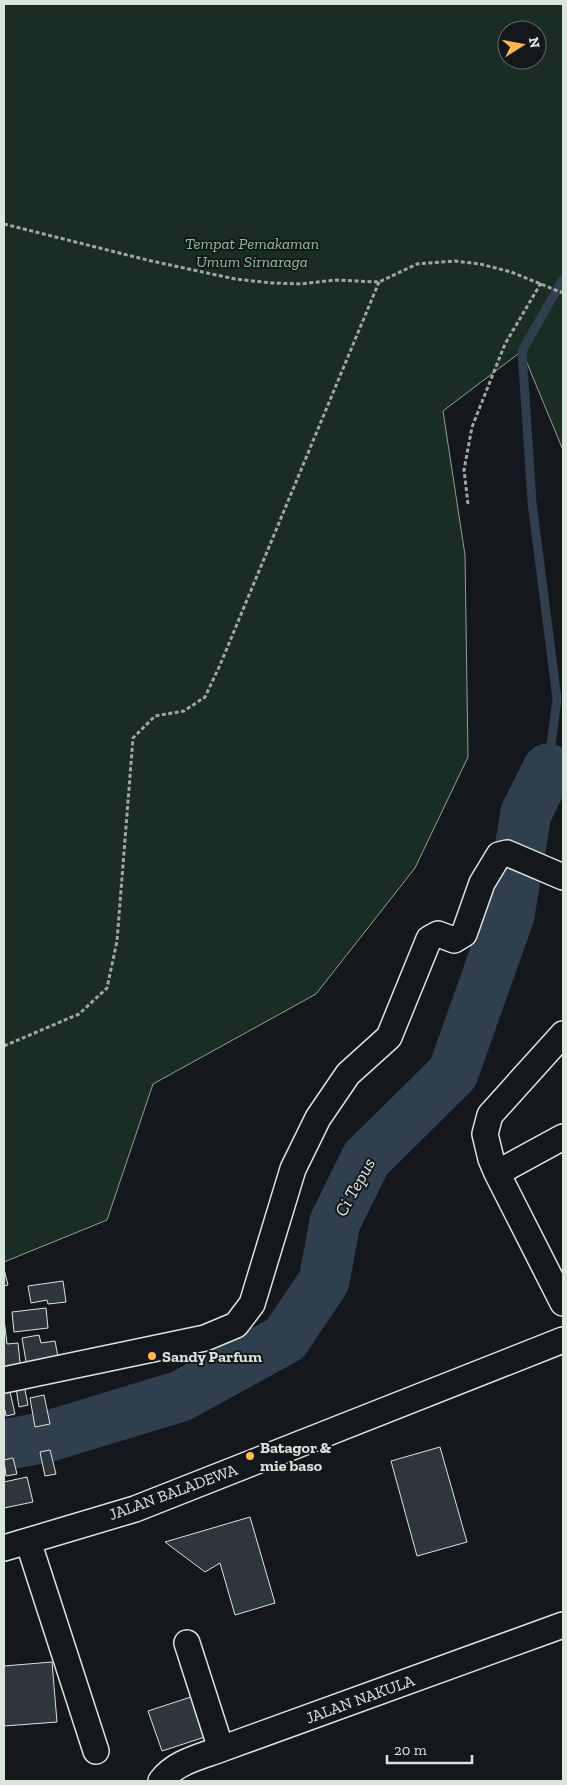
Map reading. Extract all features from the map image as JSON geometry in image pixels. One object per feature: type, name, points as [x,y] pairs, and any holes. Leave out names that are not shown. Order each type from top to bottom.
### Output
[{"type":"street","points":[[4,1380],[205,1338],[236,1325],[252,1304],[293,1169],[318,1118],[348,1074],[389,1037],[429,940],[438,934],[454,940],[464,934],[482,883],[499,855],[507,852],[563,877]]},
{"type":"street","points":[[563,1034],[490,1115],[485,1134],[496,1172],[563,1303]]},
{"type":"street","points":[[496,1172],[563,1138]]},
{"type":"street","name":"JALAN BALADEWA","points":[[4,1548],[135,1509],[563,1340]]},
{"type":"street","points":[[28,1541],[96,1751]]},
{"type":"street","name":"JALAN NAKULA","points":[[161,1781],[168,1772],[176,1767],[221,1749],[563,1625]]},
{"type":"street","points":[[186,1643],[221,1749]]},
{"type":"path","points":[[4,224],[147,260],[235,279],[301,284],[334,280],[380,282],[417,264],[455,261],[480,264],[511,272],[563,293]]},
{"type":"path","points":[[4,1046],[79,1014],[107,988],[117,941],[133,738],[155,716],[184,711],[205,697],[380,282]]},
{"type":"path","points":[[468,504],[464,470],[472,427],[505,344],[541,284]]},
{"type":"green space","name":"Tempat Pemakaman Umum Sirnaraga","points":[[4,4],[563,4],[563,450],[522,351],[443,411],[465,555],[468,757],[415,868],[316,994],[153,1084],[107,1220],[4,1262]]},
{"type":"building","points":[[4,1269],[8,1285],[4,1286]]},
{"type":"building","points":[[63,1281],[66,1302],[48,1304],[47,1300],[31,1303],[28,1286]]},
{"type":"building","points":[[46,1308],[48,1328],[14,1332],[12,1312]]},
{"type":"building","points":[[4,1319],[7,1344],[18,1343],[21,1372],[4,1374]]},
{"type":"building","points":[[39,1335],[41,1343],[55,1341],[59,1362],[27,1367],[22,1338]]},
{"type":"building","points":[[23,1380],[28,1405],[19,1407],[15,1382]]},
{"type":"building","points":[[8,1383],[15,1414],[6,1416],[4,1410],[4,1384]]},
{"type":"building","points":[[44,1395],[50,1424],[35,1427],[30,1398]]},
{"type":"building","points":[[440,1447],[467,1542],[417,1556],[391,1461]]},
{"type":"building","points":[[50,1450],[56,1474],[45,1476],[40,1452]]},
{"type":"building","points":[[13,1458],[17,1474],[6,1476],[4,1460]]},
{"type":"building","points":[[27,1477],[33,1502],[4,1508],[4,1482]]},
{"type":"building","points":[[250,1517],[275,1603],[235,1615],[220,1563],[205,1572],[165,1542]]},
{"type":"building","points":[[52,1662],[57,1722],[4,1726],[4,1666]]},
{"type":"building","points":[[200,1694],[214,1734],[162,1751],[148,1711]]},
{"type":"waterway","points":[[563,279],[522,351],[532,502],[557,699],[548,769],[563,771]]},
{"type":"waterway","name":"Ci Tepus","points":[[4,1445],[46,1437],[181,1396],[285,1339],[324,1281],[335,1222],[366,1159],[453,1073],[509,915],[526,813],[548,769]]},
{"type":"place","name":"Sandy Parfum","points":[[152,1356]]},
{"type":"place","name":"Batagor & mie baso","points":[[250,1456]]}]
